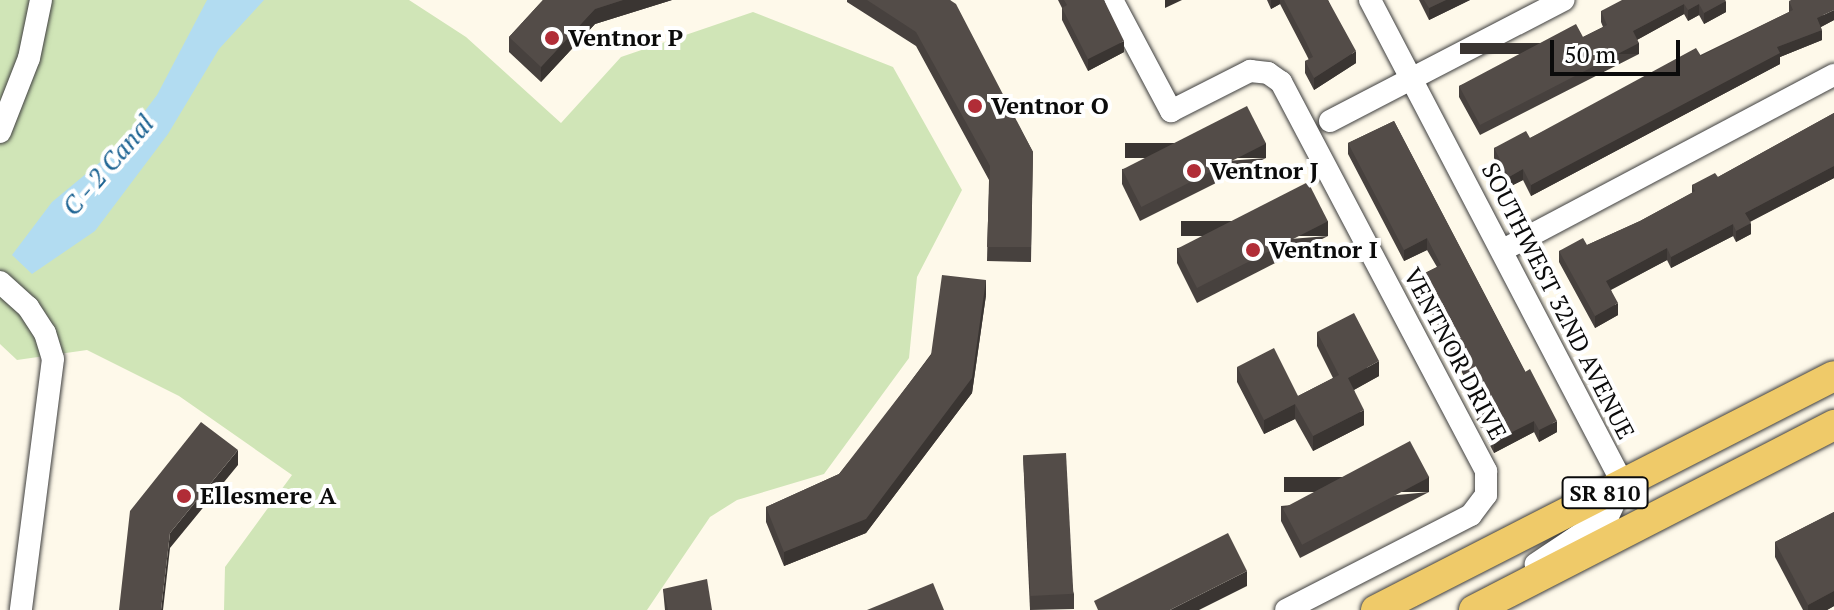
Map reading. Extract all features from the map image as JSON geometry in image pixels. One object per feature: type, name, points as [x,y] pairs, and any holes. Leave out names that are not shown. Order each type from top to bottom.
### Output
[{"type":"main road","name":"SR 810","points":[[1376,610],[1834,376]]},
{"type":"main road","name":"SR 810","points":[[1474,610],[1834,425]]},
{"type":"street","points":[[0,132],[29,58],[41,0]]},
{"type":"street","name":"VENTNOR DRIVE","points":[[1112,0],[1171,111],[1250,71],[1268,73],[1281,82],[1486,471],[1486,495],[1471,515],[1286,610]]},
{"type":"street","name":"SOUTHWEST 32ND AVENUE","points":[[1370,0],[1623,484]]},
{"type":"street","points":[[1330,121],[1563,0]]},
{"type":"street","points":[[1503,250],[1834,75]]},
{"type":"street","points":[[0,282],[28,307],[45,333],[53,359],[21,610]]},
{"type":"street","points":[[1464,610],[1597,525],[1618,504],[1623,484]]},
{"type":"green space","points":[[0,0],[409,0],[466,37],[561,123],[621,57],[753,12],[893,67],[962,190],[917,277],[909,358],[824,474],[737,500],[710,517],[647,610],[224,610],[225,567],[292,475],[179,396],[87,350],[17,360],[0,344]]},
{"type":"water","name":"C - 2 Canal","points":[[207,0],[264,0],[219,49],[168,134],[95,231],[32,274],[12,255],[52,202],[116,149],[157,95]]},
{"type":"building","points":[[543,0],[623,0],[595,9],[541,67],[509,37]]},
{"type":"building","name":"Ventnor O","points":[[867,0],[950,0],[956,4],[1033,152],[1031,247],[987,247],[990,166],[916,32]]},
{"type":"building","points":[[1064,0],[1104,0],[1124,41],[1088,59],[1062,8],[1067,5]]},
{"type":"building","points":[[1284,0],[1328,0],[1356,51],[1314,78],[1305,61],[1313,57]]},
{"type":"building","points":[[1424,0],[1446,0],[1429,8]]},
{"type":"building","points":[[1622,0],[1726,1],[1704,13],[1699,4],[1688,10],[1684,4],[1633,31],[1639,43],[1480,125],[1459,86],[1576,24],[1583,37],[1607,25],[1601,11]]},
{"type":"building","points":[[1791,0],[1834,0],[1834,10],[1817,18],[1822,30],[1777,47],[1780,53],[1531,185],[1523,169],[1509,177],[1494,148],[1526,131],[1530,138],[1696,48],[1701,56],[1793,10]]},
{"type":"building","name":"Ventnor J","points":[[1247,106],[1266,143],[1141,207],[1122,170]]},
{"type":"building","points":[[1834,113],[1834,166],[1745,213],[1751,223],[1736,231],[1733,224],[1671,257],[1667,248],[1606,281],[1618,303],[1595,316],[1559,251],[1583,238],[1587,245],[1640,221],[1695,191],[1692,185],[1715,173],[1718,177]]},
{"type":"building","points":[[1394,121],[1525,372],[1530,369],[1557,421],[1539,430],[1534,421],[1494,441],[1472,400],[1479,396],[1419,276],[1441,265],[1427,238],[1404,250],[1348,143]]},
{"type":"building","name":"Ventnor I","points":[[1308,182],[1328,221],[1197,288],[1177,249]]},
{"type":"building","points":[[942,275],[986,280],[972,378],[866,519],[784,552],[766,507],[839,474],[931,355]]},
{"type":"building","points":[[1354,313],[1379,361],[1348,378],[1364,410],[1313,436],[1295,404],[1264,420],[1237,367],[1274,348],[1298,396],[1339,375],[1317,332]]},
{"type":"building","name":"Ellesmere A","points":[[201,422],[238,450],[170,533],[161,610],[119,610],[130,511]]},
{"type":"building","points":[[1410,441],[1429,477],[1302,545],[1283,509]]},
{"type":"building","points":[[1066,453],[1073,594],[1030,596],[1023,455]]},
{"type":"building","points":[[1834,512],[1834,591],[1808,605],[1775,542]]},
{"type":"building","points":[[1228,533],[1247,571],[1170,610],[1098,610],[1094,601]]},
{"type":"building","points":[[707,579],[712,610],[668,610],[663,589]]},
{"type":"building","points":[[933,583],[944,610],[867,610]]},
{"type":"place","name":"Ventnor P","points":[[552,38]]},
{"type":"place","name":"Ventnor O","points":[[975,106]]},
{"type":"place","name":"Ventnor J","points":[[1194,171]]},
{"type":"place","name":"Ventnor I","points":[[1253,250]]},
{"type":"place","name":"Ellesmere A","points":[[184,496]]}]
